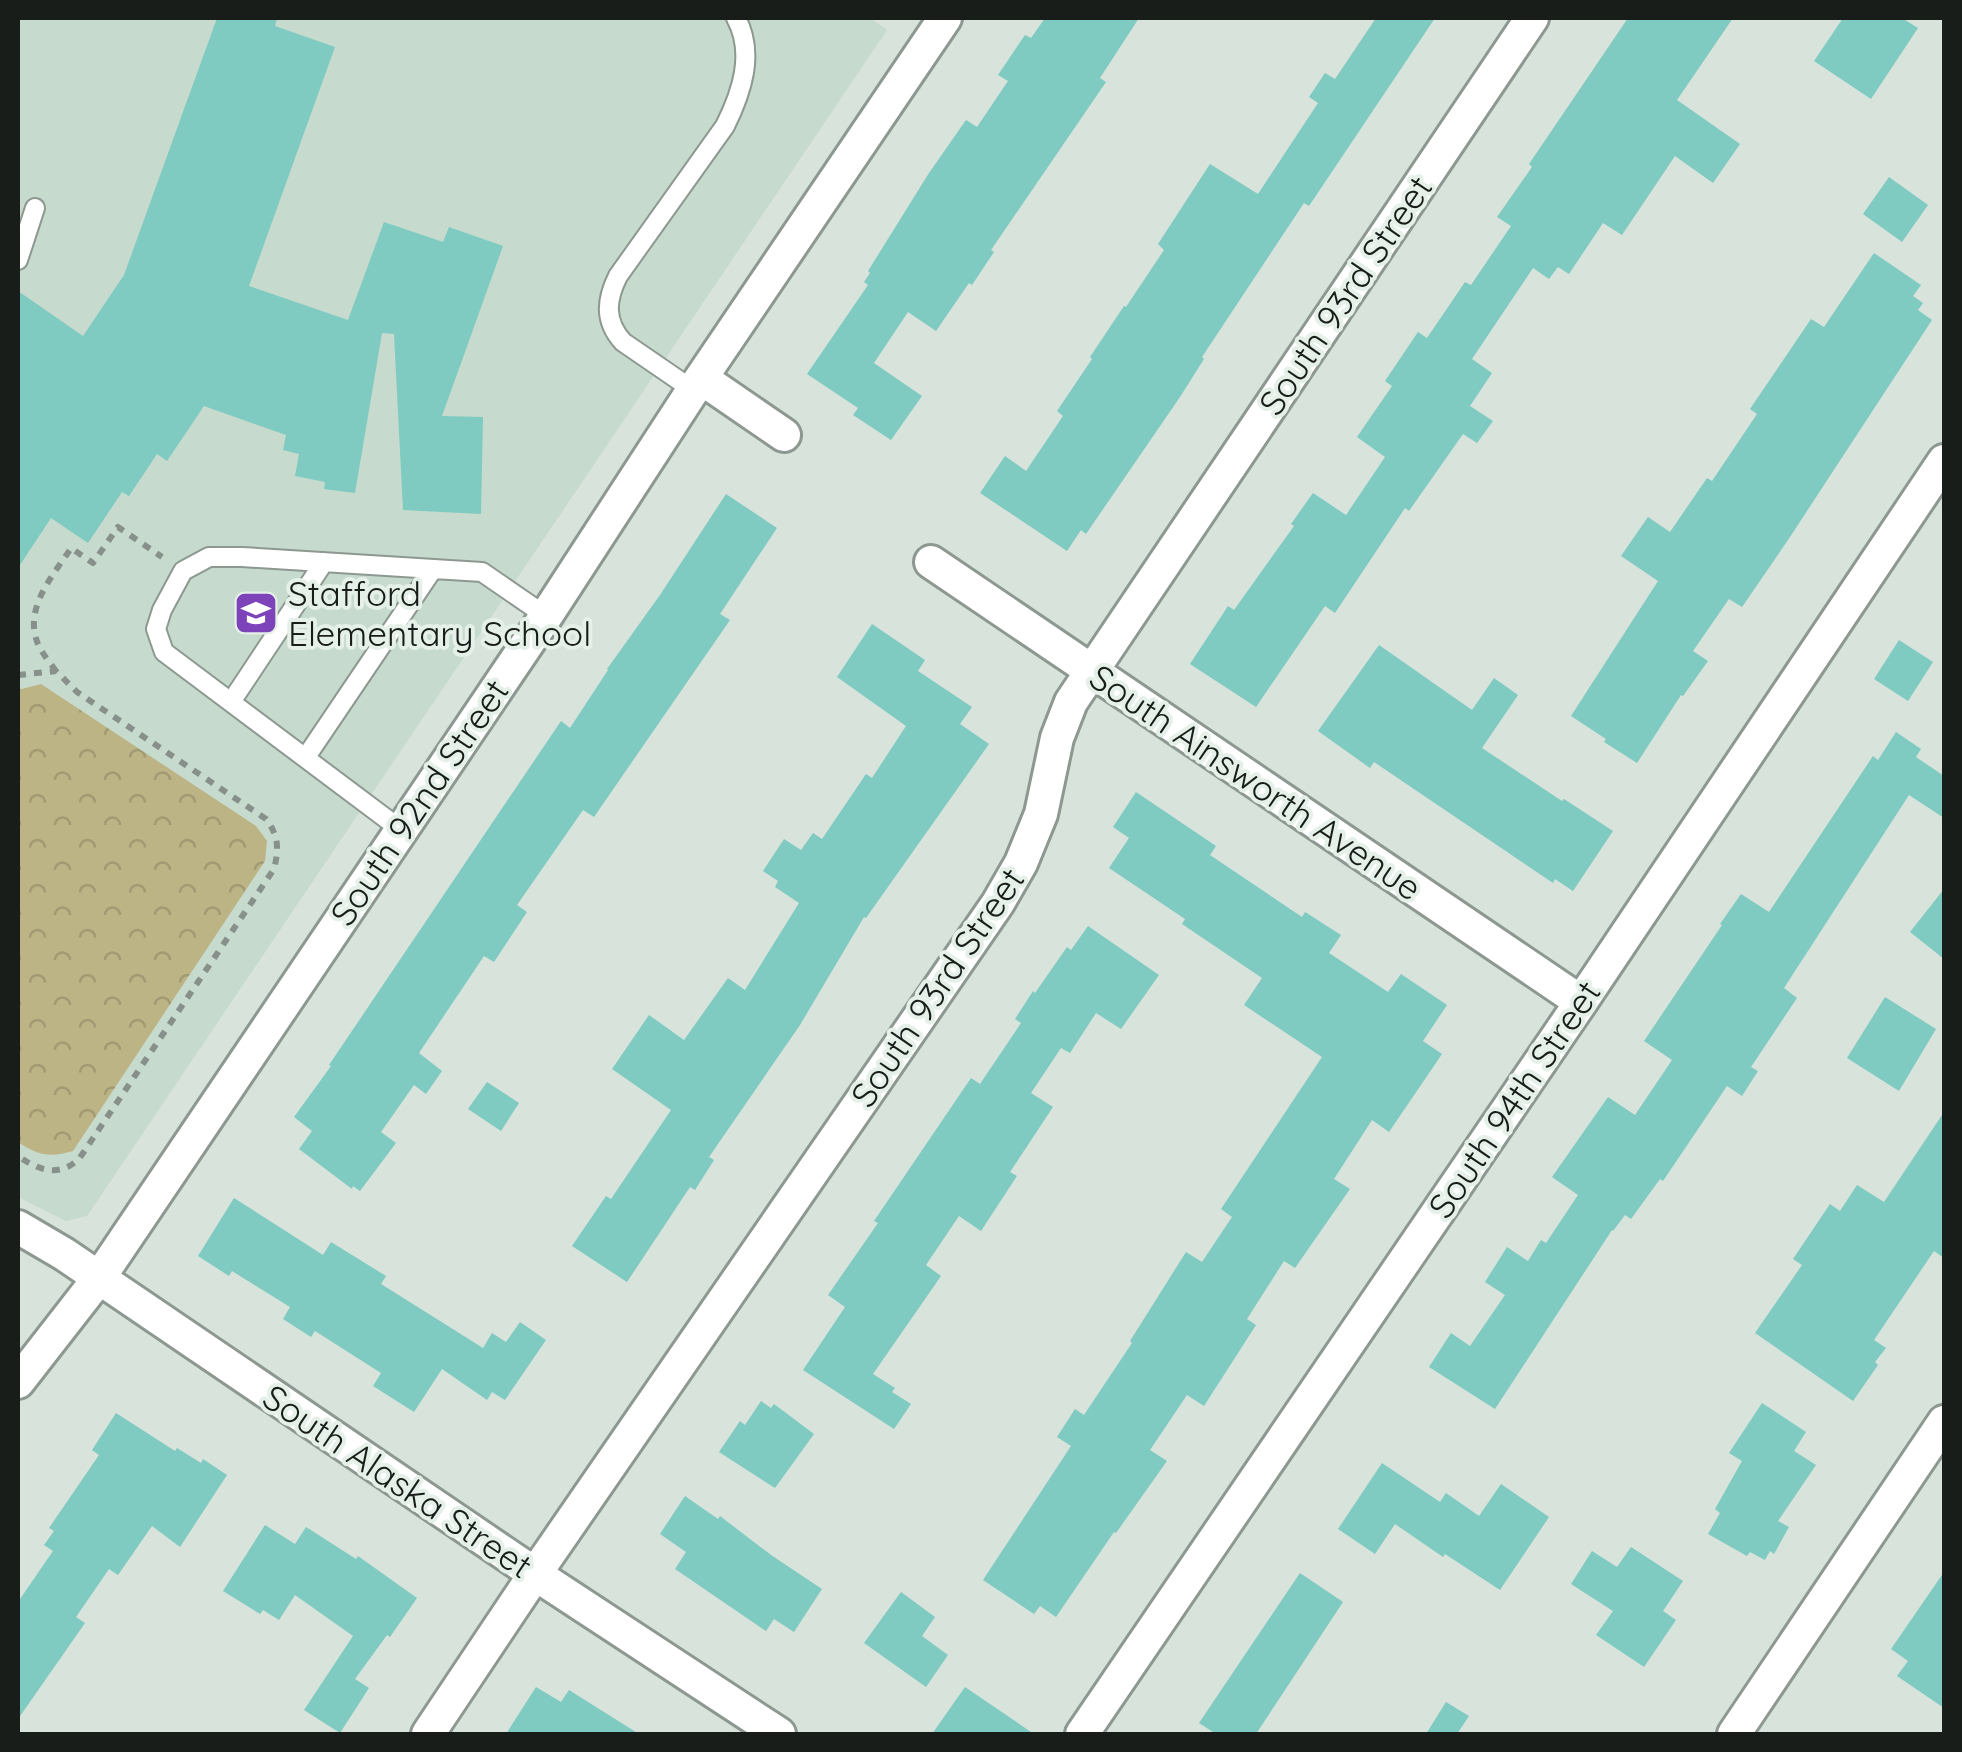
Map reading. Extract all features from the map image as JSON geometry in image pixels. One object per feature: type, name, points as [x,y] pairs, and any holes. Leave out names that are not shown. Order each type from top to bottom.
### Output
[{"type":"street","name":"South 92nd Street","points":[[18,1382],[98,1278],[945,18]]},
{"type":"street","name":"South 93rd Street","points":[[428,1734],[998,902],[1041,814],[1057,738],[1070,702],[1532,18]]},
{"type":"street","points":[[697,384],[784,435]]},
{"type":"street","name":"South 94th Street","points":[[1082,1734],[1944,461]]},
{"type":"street","name":"South Ainsworth Avenue","points":[[931,562],[1581,1002]]},
{"type":"street","name":"South Alaska Street","points":[[18,1226],[779,1734]]},
{"type":"street","points":[[1734,1734],[1944,1422]]},
{"type":"lane","points":[[697,384],[623,342],[610,323],[608,300],[618,276],[726,126],[742,91],[745,44],[736,18]]},
{"type":"lane","points":[[18,260],[35,208]]},
{"type":"lane","points":[[400,828],[164,652],[156,630],[183,571],[210,558],[242,557],[482,572],[546,616]]},
{"type":"lane","points":[[231,702],[324,562]]},
{"type":"lane","points":[[306,758],[433,569]]},
{"type":"path","points":[[18,1156],[35,1168],[51,1172],[69,1168],[78,1159],[274,868],[279,849],[266,819],[77,692],[38,645],[33,623],[38,600],[71,548],[93,564],[118,527],[183,571]]},
{"type":"path","points":[[18,675],[56,671]]},
{"type":"shaded area","name":"Stafford Elementary School","points":[[18,18],[870,18],[887,30],[87,1216],[66,1221],[18,1197]]},
{"type":"green space","points":[[41,684],[256,826],[267,841],[265,861],[73,1151],[50,1155],[18,1142],[18,690]]},
{"type":"building","points":[[217,18],[277,18],[275,26],[335,47],[249,286],[348,320],[384,222],[443,242],[449,227],[503,246],[442,416],[483,417],[481,514],[403,510],[394,334],[382,333],[355,493],[324,489],[325,482],[295,476],[299,454],[283,450],[286,435],[204,406],[167,461],[157,454],[129,496],[122,492],[88,543],[51,518],[18,568],[18,291],[83,336],[124,275]]},
{"type":"building","points":[[1045,18],[1139,18],[1100,78],[1106,82],[991,250],[994,252],[972,285],[969,283],[936,331],[908,312],[874,363],[922,396],[891,440],[853,415],[858,408],[807,374],[868,285],[864,282],[868,271],[929,173],[966,120],[977,127],[1008,81],[998,75],[1025,35],[1031,38]]},
{"type":"building","points":[[1376,18],[1435,18],[1309,206],[1304,203],[1202,357],[1180,397],[1086,534],[1081,530],[1067,551],[980,493],[1005,456],[1026,471],[1063,416],[1057,411],[1090,357],[1164,250],[1158,244],[1210,164],[1258,194],[1318,103],[1309,97],[1325,73],[1335,79]]},
{"type":"building","points":[[1628,18],[1733,18],[1677,100],[1740,144],[1713,183],[1675,156],[1622,235],[1603,223],[1569,274],[1558,267],[1549,279],[1533,268],[1472,359],[1492,373],[1470,406],[1493,421],[1477,443],[1463,434],[1409,511],[1405,508],[1335,613],[1325,606],[1256,707],[1190,664],[1228,606],[1234,610],[1313,493],[1346,515],[1385,457],[1357,437],[1392,386],[1385,381],[1418,332],[1427,338],[1465,282],[1471,285],[1511,226],[1497,217]]},
{"type":"building","points":[[1843,18],[1902,18],[1918,28],[1871,99],[1814,61]]},
{"type":"building","points":[[1889,177],[1928,205],[1902,242],[1863,214]]},
{"type":"building","points":[[1874,253],[1921,285],[1913,296],[1923,303],[1918,310],[1932,320],[1742,607],[1729,599],[1693,651],[1708,661],[1637,763],[1571,716],[1658,581],[1621,556],[1648,517],[1670,532],[1707,478],[1712,481],[1757,414],[1750,409],[1811,319],[1824,327]]},
{"type":"building","points":[[726,494],[777,528],[720,614],[730,620],[594,817],[583,810],[517,905],[527,912],[494,962],[484,956],[419,1053],[442,1071],[426,1094],[414,1085],[381,1132],[396,1143],[360,1191],[353,1186],[352,1189],[299,1149],[312,1131],[294,1117],[561,721],[570,728]]},
{"type":"building","points":[[872,624],[925,660],[918,671],[972,707],[960,724],[989,744],[864,917],[800,1025],[709,1157],[714,1160],[695,1190],[690,1187],[627,1282],[572,1246],[606,1196],[611,1199],[671,1110],[612,1069],[649,1015],[684,1040],[728,978],[745,990],[799,903],[775,887],[778,881],[763,871],[784,839],[801,850],[813,833],[822,839],[866,774],[872,778],[906,726],[837,677]]},
{"type":"building","points":[[1899,640],[1933,662],[1908,701],[1874,679]]},
{"type":"building","points":[[1379,645],[1472,710],[1494,678],[1518,695],[1482,748],[1613,831],[1573,891],[1555,879],[1553,883],[1374,762],[1370,768],[1318,731]]},
{"type":"building","points":[[1896,732],[1921,749],[1916,757],[1944,776],[1944,818],[1909,795],[1784,988],[1797,998],[1751,1067],[1758,1071],[1742,1096],[1727,1086],[1663,1181],[1660,1179],[1631,1219],[1625,1215],[1612,1230],[1495,1409],[1429,1367],[1451,1333],[1470,1346],[1505,1295],[1485,1282],[1507,1247],[1528,1261],[1541,1240],[1546,1243],[1578,1195],[1552,1177],[1608,1097],[1635,1115],[1672,1060],[1644,1041],[1741,894],[1769,912],[1873,756],[1878,760]]},
{"type":"building","points":[[1136,792],[1216,846],[1210,855],[1302,917],[1305,912],[1341,935],[1329,953],[1388,992],[1401,974],[1447,1005],[1423,1041],[1442,1054],[1389,1132],[1372,1120],[1334,1179],[1350,1189],[1295,1268],[1284,1261],[1247,1319],[1256,1325],[1204,1406],[1187,1395],[1150,1450],[1167,1461],[1056,1617],[1040,1606],[1034,1614],[983,1580],[1071,1446],[1057,1437],[1075,1409],[1084,1415],[1186,1252],[1202,1262],[1232,1217],[1221,1209],[1322,1057],[1244,1005],[1262,978],[1109,868],[1129,838],[1113,827]]},
{"type":"building","points":[[1944,889],[1944,959],[1910,932]]},
{"type":"building","points":[[1088,926],[1159,975],[1121,1029],[1096,1013],[1070,1053],[1061,1048],[1031,1093],[1053,1107],[1010,1172],[1017,1176],[981,1231],[959,1216],[926,1265],[941,1276],[873,1374],[911,1404],[894,1429],[803,1370],[845,1307],[828,1295],[971,1078],[980,1084],[1021,1023],[1015,1019],[1033,991]]},
{"type":"building","points":[[1885,997],[1936,1029],[1899,1091],[1847,1058]]},
{"type":"building","points":[[487,1082],[519,1103],[501,1131],[468,1109]]},
{"type":"building","points":[[1944,1112],[1944,1258],[1934,1251],[1874,1340],[1886,1348],[1853,1401],[1755,1333],[1802,1265],[1793,1259],[1830,1204],[1840,1211],[1857,1185],[1884,1202]]},
{"type":"building","points":[[234,1198],[323,1255],[331,1242],[386,1276],[381,1284],[483,1348],[492,1333],[506,1342],[520,1322],[546,1340],[505,1400],[492,1392],[487,1400],[442,1369],[414,1412],[373,1386],[381,1373],[315,1331],[311,1337],[283,1319],[290,1307],[232,1271],[229,1276],[198,1256]]},
{"type":"building","points":[[761,1401],[771,1408],[774,1404],[814,1434],[775,1488],[719,1452],[740,1421],[745,1425]]},
{"type":"building","points":[[1762,1403],[1806,1432],[1794,1451],[1816,1465],[1778,1521],[1789,1527],[1774,1554],[1770,1551],[1765,1560],[1750,1552],[1747,1556],[1708,1534],[1720,1513],[1715,1509],[1742,1461],[1729,1453]]},
{"type":"building","points":[[116,1413],[175,1451],[177,1448],[201,1463],[203,1459],[227,1475],[180,1547],[152,1526],[118,1575],[109,1569],[76,1617],[85,1623],[18,1719],[18,1602],[53,1551],[44,1545],[54,1531],[49,1528],[99,1455],[92,1450]]},
{"type":"building","points":[[1382,1463],[1440,1502],[1446,1493],[1479,1516],[1501,1484],[1549,1517],[1500,1590],[1395,1524],[1375,1554],[1338,1529]]},
{"type":"building","points":[[685,1496],[718,1519],[720,1516],[822,1589],[794,1632],[774,1619],[766,1631],[675,1569],[686,1552],[660,1534]]},
{"type":"building","points":[[265,1525],[295,1544],[306,1527],[356,1559],[358,1556],[417,1598],[355,1679],[369,1688],[340,1733],[304,1710],[353,1636],[295,1595],[279,1620],[263,1610],[260,1614],[223,1591]]},
{"type":"building","points":[[1631,1547],[1683,1581],[1663,1611],[1676,1620],[1644,1667],[1596,1635],[1613,1611],[1571,1584],[1592,1551],[1617,1567]]},
{"type":"building","points":[[1944,1572],[1944,1708],[1897,1676],[1908,1661],[1891,1649]]},
{"type":"building","points":[[1300,1573],[1343,1602],[1256,1734],[1216,1734],[1199,1723]]},
{"type":"building","points":[[901,1592],[935,1617],[922,1636],[948,1655],[926,1687],[864,1643]]},
{"type":"building","points":[[536,1687],[561,1702],[569,1690],[639,1734],[506,1734]]},
{"type":"building","points":[[965,1687],[1034,1734],[932,1734]]},
{"type":"building","points":[[1446,1702],[1469,1716],[1457,1734],[1426,1734]]},
{"type":"place","name":"Stafford Elementary School","points":[[256,613]]}]
